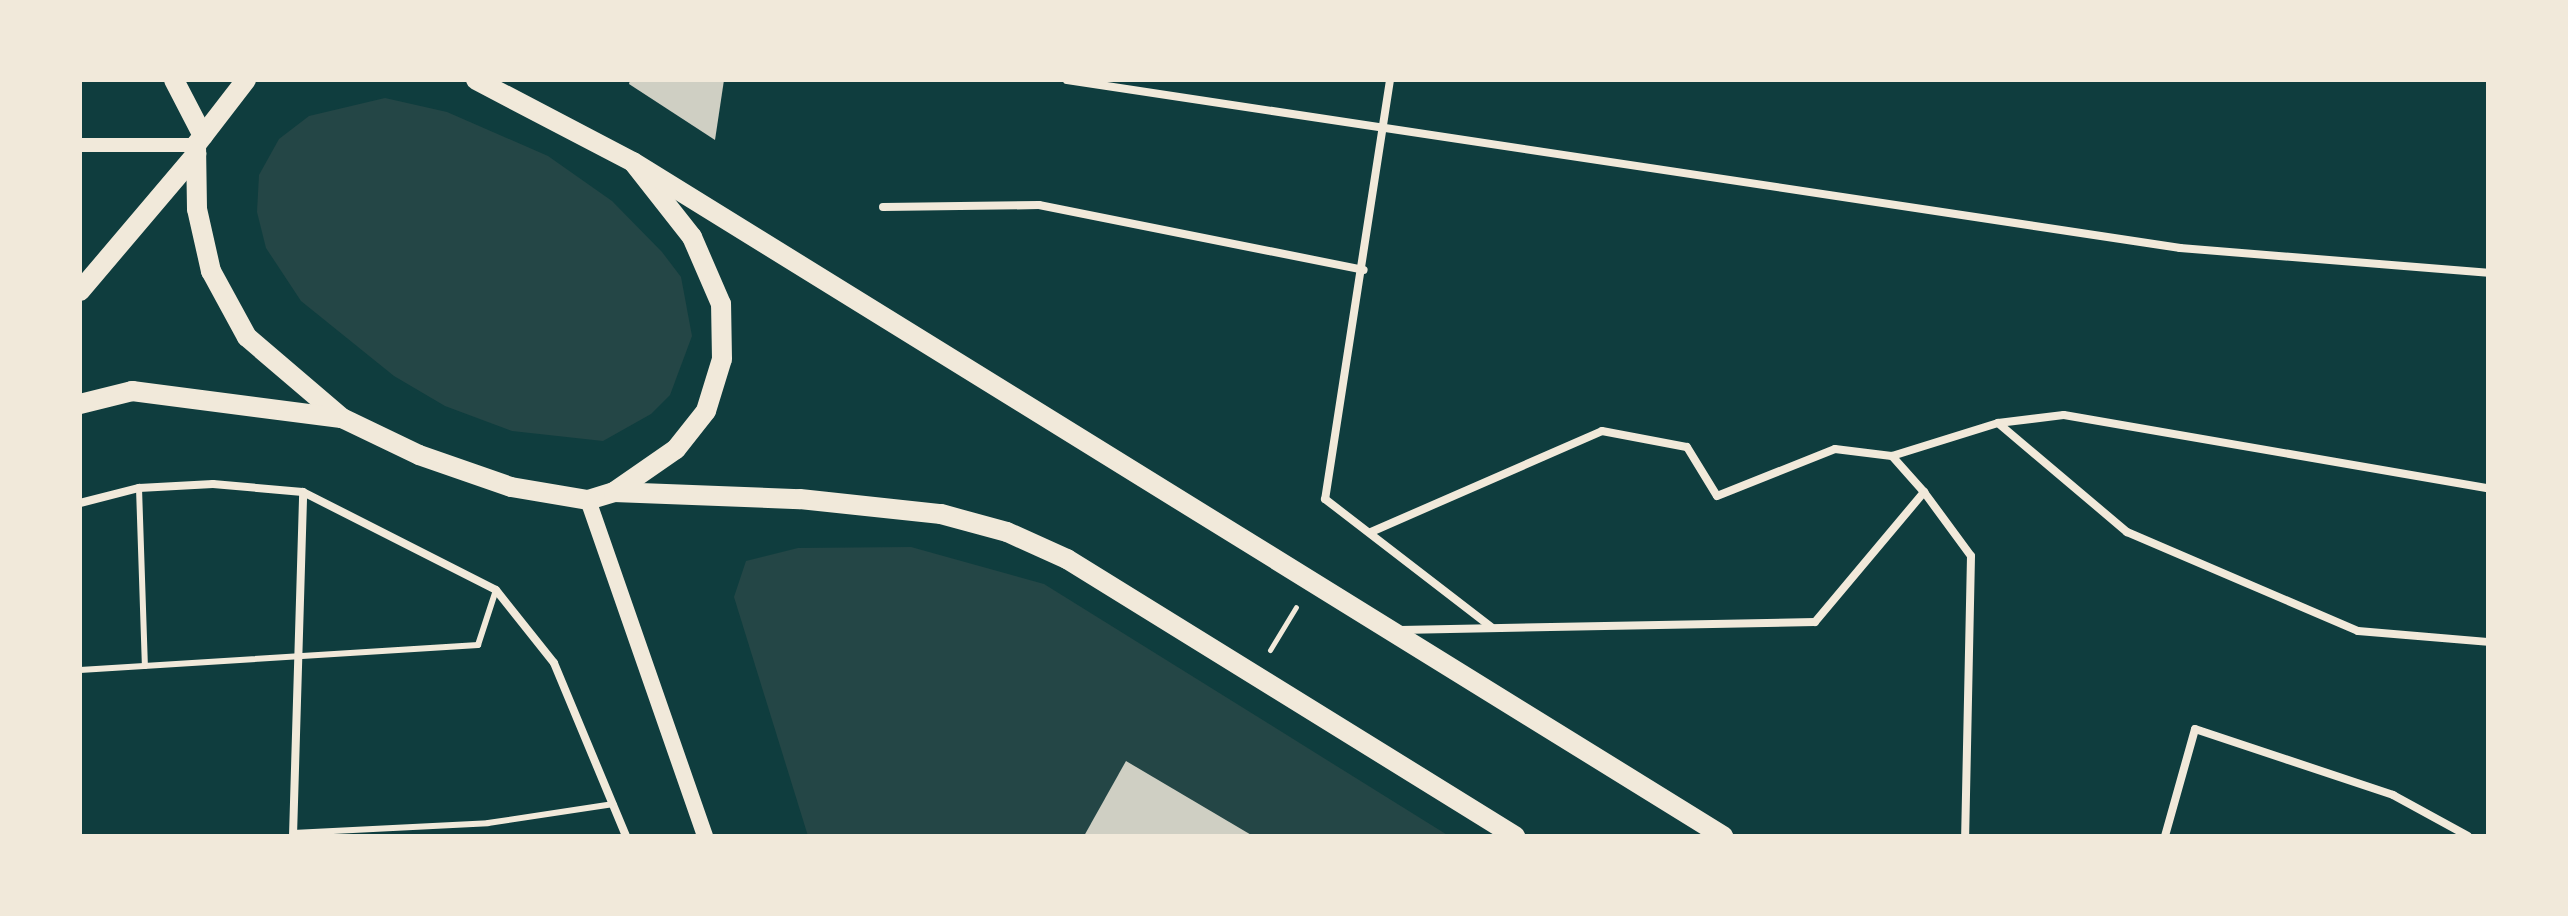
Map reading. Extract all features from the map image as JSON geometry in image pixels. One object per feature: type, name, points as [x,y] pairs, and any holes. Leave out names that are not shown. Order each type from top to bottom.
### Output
[{"type":"main road","points":[[174,80],[198,145],[197,209],[211,271],[247,337],[342,418]]},
{"type":"main road","points":[[80,291],[198,145],[246,80]]},
{"type":"main road","points":[[476,80],[633,162],[1723,836]]},
{"type":"main road","points":[[80,404],[132,391],[342,418],[511,487],[588,500],[614,492],[676,449],[706,411],[722,359],[721,304],[692,237],[633,162]]},
{"type":"main road","points":[[614,492],[800,499],[941,514],[1007,532],[1067,559],[1515,836]]},
{"type":"main road","points":[[588,500],[705,836]]},
{"type":"street","points":[[1067,80],[1384,131],[2180,248],[2488,273]]},
{"type":"street","points":[[1390,80],[1364,270],[1325,499],[1492,628]]},
{"type":"street","points":[[80,145],[198,145]]},
{"type":"street","points":[[883,207],[1039,205],[1364,270]]},
{"type":"street","points":[[1371,532],[1602,431],[1687,447],[1717,496],[1835,449],[1892,456],[1998,423],[2064,415],[2488,488]]},
{"type":"street","points":[[1998,423],[2127,532],[2358,631],[2488,642]]},
{"type":"street","points":[[1892,456],[1924,492],[1971,556],[1965,836]]},
{"type":"street","points":[[80,503],[139,488],[213,484],[303,492],[496,590],[554,663],[626,836]]},
{"type":"street","points":[[293,834],[301,657],[303,492]]},
{"type":"street","points":[[1391,630],[1815,622],[1924,492]]},
{"type":"street","points":[[2165,836],[2195,729],[2393,795],[2468,836]]},
{"type":"lane","points":[[139,488],[145,666]]},
{"type":"lane","points":[[80,670],[478,645],[496,590]]},
{"type":"lane","points":[[293,834],[488,823],[614,804]]},
{"type":"path","points":[[1255,675],[1312,581]]},
{"type":"shaded area","points":[[385,98],[447,112],[548,156],[612,201],[662,252],[681,277],[692,336],[670,395],[651,414],[603,441],[512,431],[445,406],[394,376],[301,301],[266,248],[257,212],[259,175],[279,139],[309,116]]},
{"type":"shaded area","points":[[911,547],[1044,584],[1449,836],[808,836],[734,597],[746,561],[798,548]]},
{"type":"building","points":[[630,80],[724,80],[715,140],[629,84]]},
{"type":"building","points":[[1126,761],[1253,836],[1084,836]]}]
